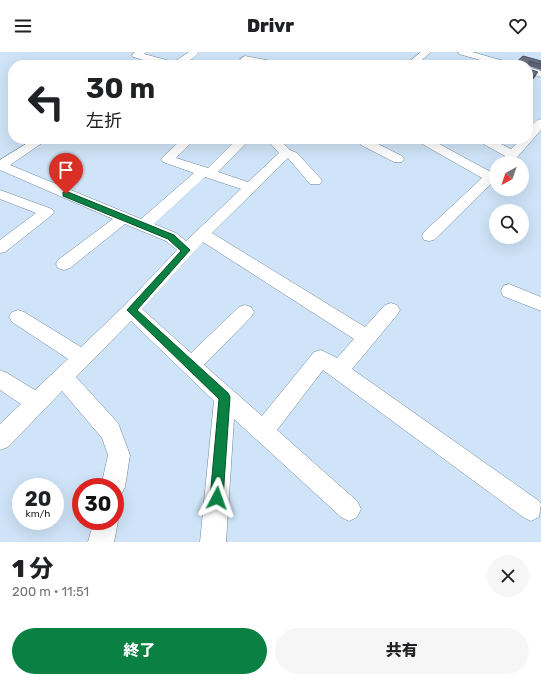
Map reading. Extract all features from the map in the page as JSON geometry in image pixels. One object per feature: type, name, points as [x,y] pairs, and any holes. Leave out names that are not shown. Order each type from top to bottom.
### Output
[{"type":"street","points":[[142,52],[136,55],[156,60]]},
{"type":"street","points":[[183,60],[196,52]]},
{"type":"street","points":[[416,60],[427,52]]},
{"type":"street","points":[[462,52],[490,60]]},
{"type":"street","points":[[245,59],[250,60]]},
{"type":"street","points":[[533,132],[541,122]]},
{"type":"street","points":[[34,144],[0,164],[8,170],[171,237],[186,250]]},
{"type":"street","points":[[184,144],[167,159],[251,188]]},
{"type":"street","points":[[144,225],[238,144]]},
{"type":"street","points":[[277,144],[286,153],[293,156],[315,181]]},
{"type":"street","points":[[369,144],[398,159]]},
{"type":"street","points":[[431,144],[489,172]]},
{"type":"street","points":[[489,144],[505,156]]},
{"type":"street","points":[[512,156],[523,144]]},
{"type":"street","points":[[0,439],[131,310],[202,234],[286,153]]},
{"type":"street","points":[[429,236],[489,178]]},
{"type":"street","points":[[0,194],[47,212],[0,248]]},
{"type":"street","points":[[64,264],[123,218]]},
{"type":"street","points":[[202,234],[367,338]]},
{"type":"street","points":[[509,291],[541,304]]},
{"type":"street","points":[[131,310],[349,509]]},
{"type":"street","points":[[338,371],[391,310]]},
{"type":"street","points":[[192,366],[245,312]]},
{"type":"street","points":[[18,317],[82,358]]},
{"type":"street","points":[[262,431],[320,358],[531,509]]},
{"type":"street","points":[[63,377],[110,431],[119,455],[115,478]]},
{"type":"street","points":[[0,379],[37,403]]},
{"type":"street","points":[[213,542],[225,397]]},
{"type":"street","points":[[101,542],[104,530]]},
{"type":"building","points":[[523,56],[541,61],[541,64],[533,62],[533,60],[519,60]]},
{"type":"building","points":[[533,70],[538,72],[533,77]]},
{"type":"route","points":[[66,194],[171,237],[186,250],[131,310],[225,397],[217,498]]}]
